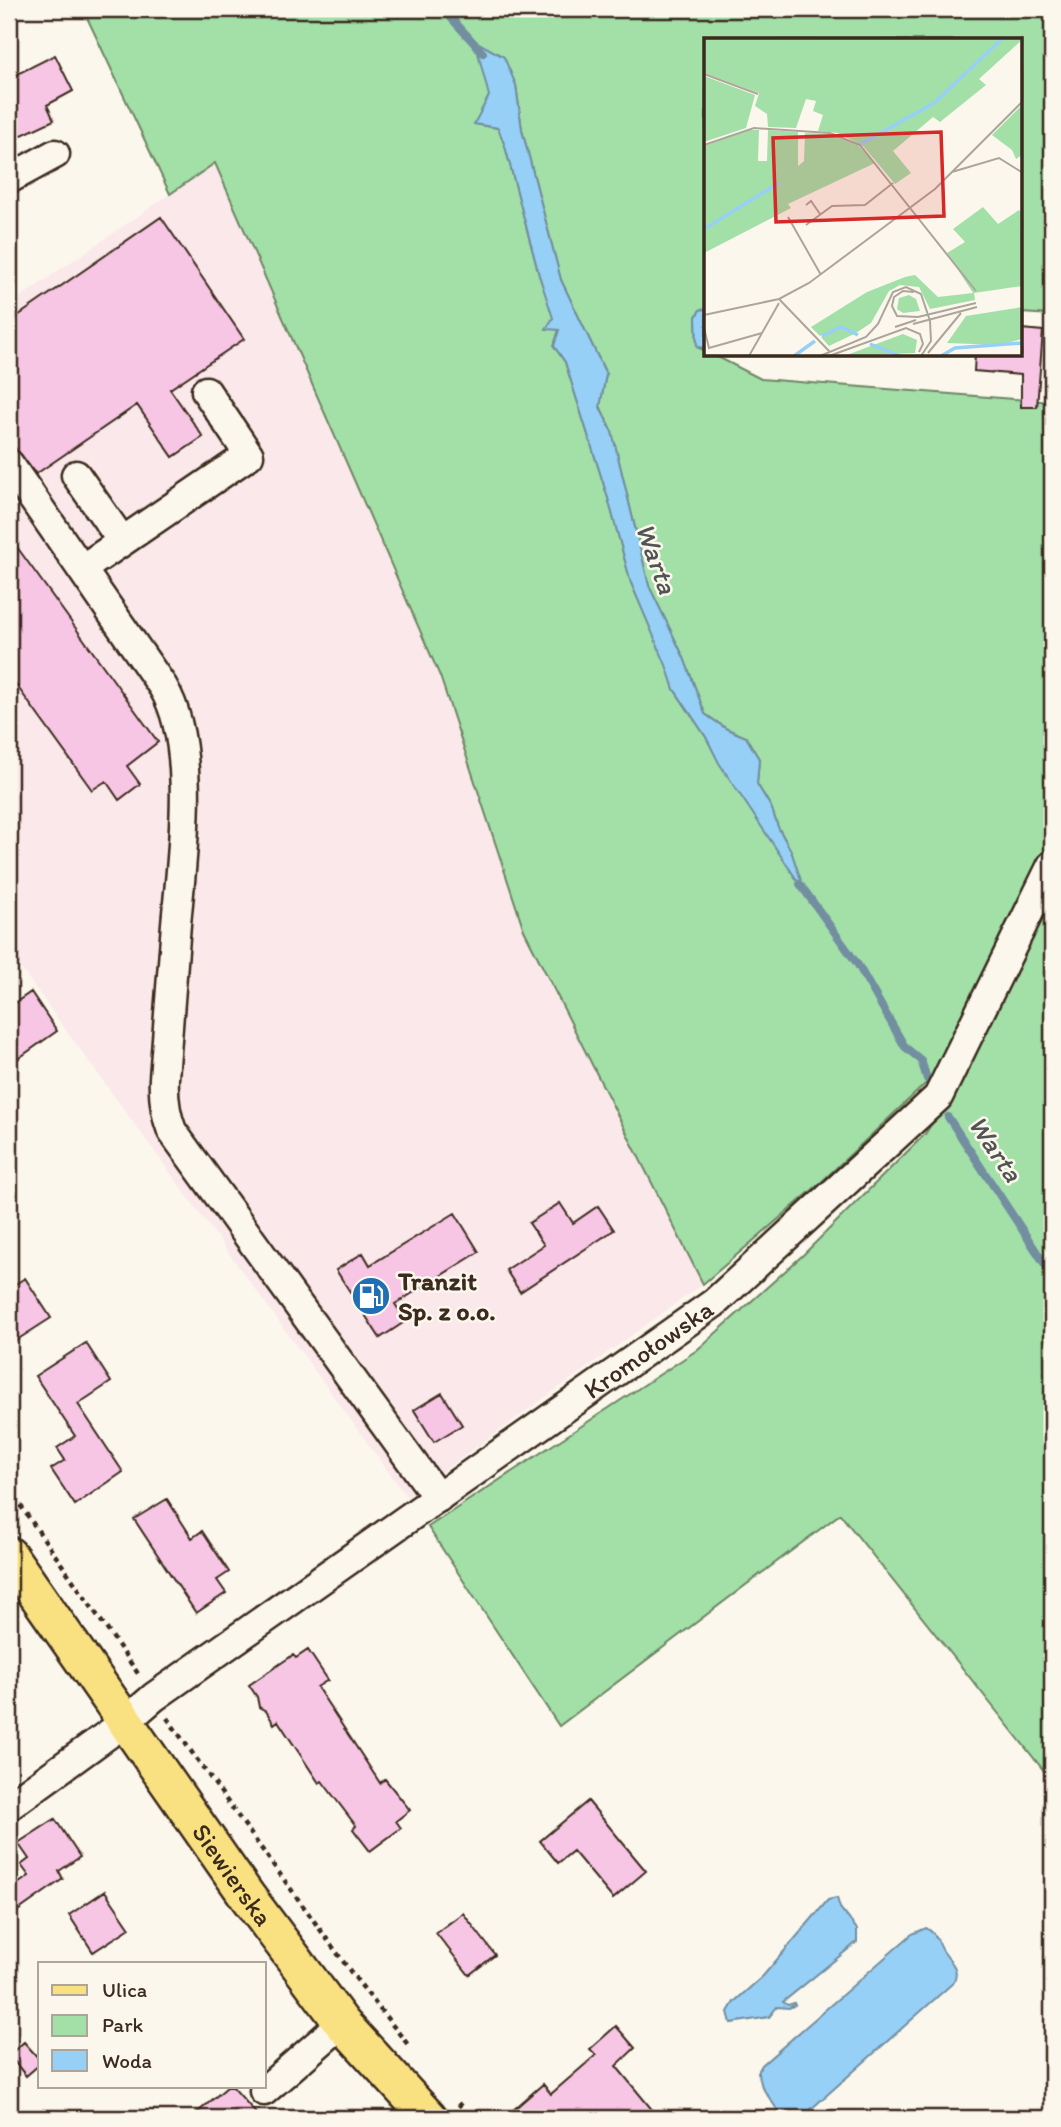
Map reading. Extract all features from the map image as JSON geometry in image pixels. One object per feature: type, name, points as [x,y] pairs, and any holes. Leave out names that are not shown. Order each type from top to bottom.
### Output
[{"type":"main road","name":"Siewierska","points":[[9,1555],[247,1896],[342,2023],[442,2109]]},
{"type":"street","points":[[9,179],[55,154]]},
{"type":"street","points":[[82,569],[250,454],[206,391]]},
{"type":"street","points":[[9,464],[172,701],[177,714],[182,742],[183,810],[164,1078],[167,1119],[172,1130],[438,1498]]},
{"type":"street","points":[[76,475],[122,541]]},
{"type":"street","name":"Kromołowska","points":[[125,1722],[154,1697],[714,1303],[938,1097],[1052,865]]},
{"type":"street","points":[[9,1806],[125,1722]]},
{"type":"street","points":[[264,2091],[342,2023]]},
{"type":"path","points":[[9,1489],[176,1731],[345,1964],[416,2056]]},
{"type":"path","points":[[442,2109],[471,2118]]},
{"type":"shaded area","points":[[215,163],[440,676],[524,930],[703,1284],[407,1497],[9,952],[9,305]]},
{"type":"green space","points":[[83,9],[1052,9],[1052,315],[1023,313],[1023,38],[704,38],[704,309],[700,310],[696,317],[697,347],[704,350],[704,357],[718,357],[761,379],[1052,402],[1052,838],[1034,880],[937,1073],[818,1185],[703,1284],[524,930],[440,676],[215,163],[170,194]],"holes":[[[516,85],[522,130],[561,280],[606,374],[600,406],[612,432],[649,586],[684,658],[705,714],[727,729],[746,737],[759,759],[757,784],[791,851],[803,889],[674,689],[667,665],[631,583],[608,498],[565,362],[554,346],[559,330],[539,275],[505,146],[498,128],[475,124],[489,96]]]},
{"type":"green space","points":[[1052,891],[1052,1781],[840,1514],[559,1726],[428,1527],[697,1350],[803,1255],[925,1134],[953,1091]]},
{"type":"water","points":[[475,41],[504,57],[516,85],[522,130],[561,280],[606,374],[600,407],[612,432],[649,586],[684,658],[705,714],[727,729],[746,737],[759,759],[757,784],[791,851],[805,892],[719,763],[706,737],[674,689],[631,583],[608,498],[565,362],[554,346],[559,330],[546,329],[553,318],[505,146],[498,128],[474,124],[489,96]]},
{"type":"water","points":[[704,309],[704,348],[697,347],[696,317],[700,310]]},
{"type":"water","points":[[837,1898],[840,1908],[857,1929],[857,1942],[783,2002],[795,2005],[789,2008],[777,2007],[769,2017],[731,2023],[728,2012],[734,2002],[763,1976],[828,1900]]},
{"type":"water","points":[[926,1928],[935,1935],[953,1965],[956,1972],[954,1982],[801,2118],[783,2118],[762,2087],[758,2072],[762,2065],[912,1934]]},
{"type":"building","points":[[55,55],[73,91],[47,105],[54,120],[20,136],[9,112],[9,78]]},
{"type":"building","points":[[161,217],[244,339],[170,389],[203,437],[173,457],[137,405],[36,474],[9,440],[9,322]]},
{"type":"building","points":[[1023,329],[1043,331],[1037,407],[1021,407],[1021,375],[974,371],[975,357],[1023,357]]},
{"type":"building","points":[[9,536],[158,742],[127,766],[140,784],[119,800],[106,781],[92,790],[9,675]]},
{"type":"building","points":[[31,992],[57,1031],[9,1065],[9,1007]]},
{"type":"building","points":[[560,1203],[573,1223],[598,1206],[614,1230],[520,1292],[506,1270],[544,1245],[529,1223]]},
{"type":"building","points":[[455,1213],[479,1252],[395,1304],[406,1321],[380,1338],[336,1270],[363,1253],[370,1265]]},
{"type":"building","points":[[25,1278],[51,1318],[9,1345],[9,1288]]},
{"type":"building","points":[[86,1343],[111,1382],[78,1404],[123,1472],[75,1505],[51,1469],[65,1460],[57,1448],[75,1436],[35,1376]]},
{"type":"building","points":[[442,1393],[462,1425],[434,1442],[414,1410]]},
{"type":"building","points":[[167,1499],[192,1538],[202,1531],[229,1572],[217,1580],[226,1593],[196,1613],[134,1519]]},
{"type":"building","points":[[308,1650],[328,1680],[317,1687],[380,1783],[385,1779],[410,1810],[396,1821],[401,1828],[370,1851],[353,1829],[356,1826],[322,1781],[319,1783],[278,1721],[274,1724],[266,1711],[259,1707],[257,1697],[249,1685],[293,1655],[296,1658]]},
{"type":"building","points":[[588,1801],[646,1871],[613,1899],[573,1851],[558,1863],[540,1841]]},
{"type":"building","points":[[55,1819],[80,1857],[59,1871],[63,1879],[9,1917],[9,1890],[29,1876],[21,1865],[29,1859],[18,1843]]},
{"type":"building","points":[[105,1891],[130,1928],[93,1952],[69,1915]]},
{"type":"building","points":[[463,1913],[495,1955],[469,1975],[436,1933]]},
{"type":"building","points":[[616,2026],[635,2048],[616,2066],[659,2118],[504,2118],[543,2084],[551,2094],[596,2055],[590,2049]]},
{"type":"building","points":[[24,2042],[38,2058],[38,2066],[26,2076],[9,2055]]},
{"type":"building","points":[[226,2088],[234,2088],[260,2118],[191,2118]]},
{"type":"waterway","name":"Warta","points":[[443,9],[483,53]]},
{"type":"waterway","name":"Warta","points":[[800,884],[858,965],[905,1047],[921,1060],[927,1079]]},
{"type":"waterway","name":"Warta","points":[[948,1117],[1052,1275]]},
{"type":"place","name":"Tranzit Sp. z o.o.","points":[[371,1296]]}]
